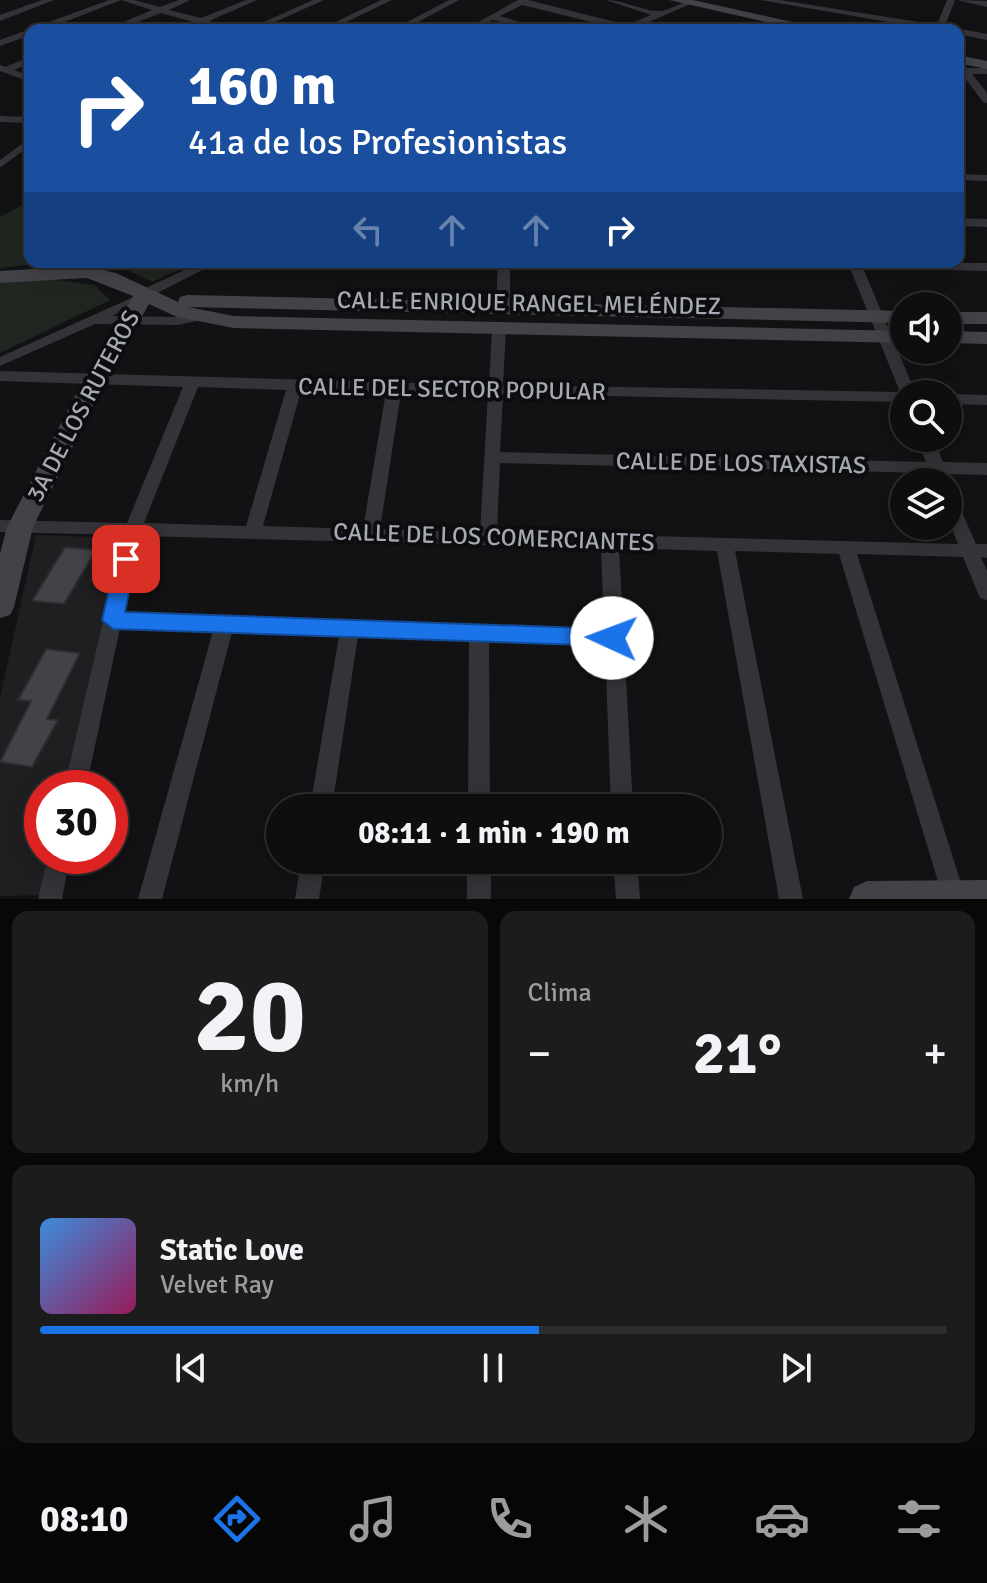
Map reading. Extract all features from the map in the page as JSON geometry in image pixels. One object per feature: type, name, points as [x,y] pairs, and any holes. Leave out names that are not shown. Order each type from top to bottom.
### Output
[{"type":"street","points":[[0,18],[50,0]]},
{"type":"street","points":[[52,24],[117,0]]},
{"type":"street","points":[[125,0],[211,24]]},
{"type":"street","points":[[124,24],[186,0]]},
{"type":"street","points":[[194,24],[253,0]]},
{"type":"street","points":[[264,24],[320,0]]},
{"type":"street","points":[[336,24],[388,0]]},
{"type":"street","points":[[408,24],[455,0]]},
{"type":"street","points":[[610,0],[660,15]]},
{"type":"street","points":[[675,0],[732,12],[767,24]]},
{"type":"street","points":[[764,0],[850,8],[919,24]]},
{"type":"street","points":[[942,24],[951,0]]},
{"type":"street","points":[[961,0],[987,4]]},
{"type":"street","points":[[479,24],[522,1],[611,24]]},
{"type":"street","points":[[641,24],[689,3]]},
{"type":"street","points":[[492,17],[519,24]]},
{"type":"street","points":[[964,32],[987,37]]},
{"type":"street","points":[[0,43],[24,34]]},
{"type":"street","points":[[3,69],[24,62]]},
{"type":"street","points":[[964,66],[987,65]]},
{"type":"street","points":[[964,67],[987,71]]},
{"type":"street","points":[[3,69],[24,77]]},
{"type":"street","points":[[964,71],[987,100]]},
{"type":"street","points":[[1,119],[24,120]]},
{"type":"street","points":[[964,177],[987,178]]},
{"type":"street","points":[[964,222],[987,223]]},
{"type":"street","points":[[964,266],[987,267]]},
{"type":"street","points":[[0,362],[88,320],[147,297],[201,268]]},
{"type":"street","points":[[488,536],[504,268]]},
{"type":"street","points":[[857,268],[888,330],[902,380]]},
{"type":"street","name":"CALLE ENRIQUE RANGEL MELÉNDEZ","points":[[0,277],[87,272],[197,317],[225,312]]},
{"type":"street","name":"CALLE ENRIQUE RANGEL MELÉNDEZ","points":[[147,297],[225,312],[888,330]]},
{"type":"street","name":"3A DE LOS RUTEROS","points":[[0,607],[10,526],[127,321],[147,297]]},
{"type":"street","points":[[88,320],[178,321],[197,317]]},
{"type":"street","points":[[962,318],[987,318]]},
{"type":"street","points":[[962,337],[987,338]]},
{"type":"street","name":"CALLE DEL SECTOR POPULAR","points":[[0,376],[295,386],[890,396]]},
{"type":"street","points":[[79,770],[133,529],[192,383]]},
{"type":"street","points":[[253,531],[295,386]]},
{"type":"street","points":[[371,533],[394,388]]},
{"type":"street","points":[[962,399],[987,400]]},
{"type":"street","name":"CALLE DE LOS TAXISTAS","points":[[495,457],[890,473]]},
{"type":"street","name":"CALLE DE LOS TAXISTAS","points":[[962,472],[987,469]]},
{"type":"street","points":[[962,522],[978,550],[987,593]]},
{"type":"street","name":"CALLE DE LOS COMERCIANTES","points":[[10,526],[978,550]]},
{"type":"street","points":[[610,541],[621,794]]},
{"type":"street","points":[[725,544],[791,899]]},
{"type":"street","points":[[846,547],[955,898]]},
{"type":"street","points":[[113,620],[612,638]]},
{"type":"street","points":[[150,899],[224,625]]},
{"type":"street","points":[[323,794],[350,628]]},
{"type":"street","points":[[479,633],[479,794]]},
{"type":"street","points":[[50,899],[55,874]]},
{"type":"street","points":[[307,899],[311,874]]},
{"type":"street","points":[[479,874],[479,899]]},
{"type":"street","points":[[626,874],[628,899]]},
{"type":"street","points":[[867,899],[987,898]]},
{"type":"lane","points":[[0,164],[24,146]]},
{"type":"shaded area","points":[[24,204],[24,265],[0,268],[0,217]]},
{"type":"shaded area","points":[[123,268],[182,268],[152,282]]},
{"type":"shaded area","points":[[43,278],[94,285],[110,300],[0,353],[0,283]]},
{"type":"shaded area","points":[[36,535],[120,538],[71,770],[24,770],[24,874],[48,874],[44,895],[0,896],[0,697]]},
{"type":"building","points":[[65,547],[96,550],[64,604],[32,601]]},
{"type":"building","points":[[46,649],[80,653],[47,719],[58,720],[32,767],[0,762],[31,701],[18,700]]},
{"type":"route","points":[[126,559],[113,620],[612,638]]}]
